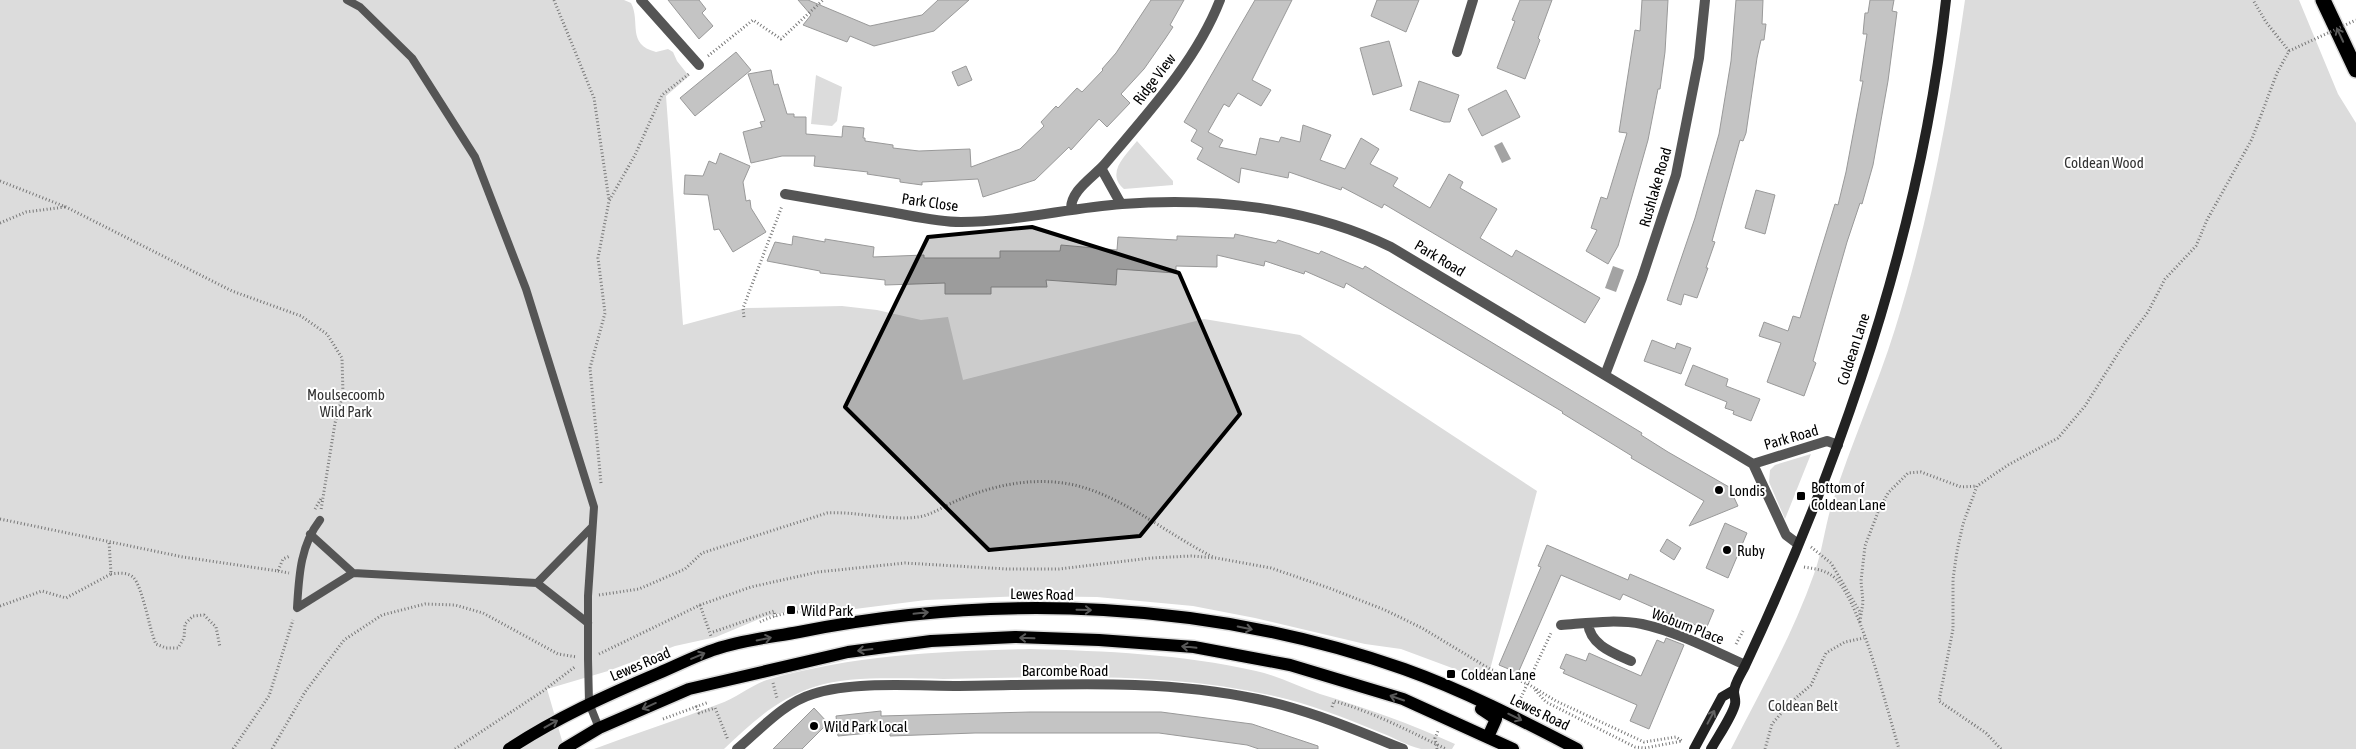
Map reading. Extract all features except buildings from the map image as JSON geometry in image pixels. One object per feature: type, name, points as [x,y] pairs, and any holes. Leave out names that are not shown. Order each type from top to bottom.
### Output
[{"type":"highway","points":[[2323,0],[2356,70]]},
{"type":"main road","name":"Lewes Road","points":[[509,749],[589,703],[716,648],[843,623],[928,612],[1016,609],[1100,611],[1200,619],[1296,638],[1406,670],[1512,715],[1577,749]]},
{"type":"main road","points":[[564,749],[600,728],[689,688],[848,652],[931,641],[1015,638],[1099,640],[1194,647],[1290,664],[1403,700],[1513,749]]},
{"type":"main road","points":[[1406,670],[1464,699],[1496,718],[1496,742]]},
{"type":"street","points":[[641,0],[699,66]]},
{"type":"street","name":"Ridge View","points":[[1071,210],[1072,198],[1101,168],[1176,78],[1220,0]]},
{"type":"street","points":[[1457,52],[1473,0]]},
{"type":"street","name":"Rushlake Road","points":[[1604,375],[1642,278],[1676,175],[1697,67],[1704,0]]},
{"type":"street","name":"Coldean Lane","points":[[1711,749],[1735,704],[1734,690],[1790,563],[1838,445],[1871,343],[1903,231],[1937,68],[1946,0]]},
{"type":"street","points":[[1101,168],[1121,204]]},
{"type":"street","name":"Park Close","points":[[786,194],[933,220],[959,222],[1001,220],[1071,210]]},
{"type":"street","name":"Park Road","points":[[1071,210],[1121,204],[1192,201],[1260,208],[1304,217],[1369,236],[1391,246],[1753,464],[1786,535],[1799,541]]},
{"type":"street","name":"Park Road","points":[[1753,464],[1827,441],[1838,445]]},
{"type":"street","name":"Woburn Place","points":[[1561,625],[1623,622],[1660,629],[1745,666]]},
{"type":"street","points":[[1588,623],[1591,634],[1602,646],[1631,661]]},
{"type":"street","name":"Barcombe Road","points":[[733,746],[794,702],[813,694],[885,686],[1135,686],[1220,692],[1258,699],[1328,720],[1403,749]]},
{"type":"street","name":"Coldean Lane","points":[[1694,749],[1722,697],[1734,690]]},
{"type":"lane","points":[[347,0],[360,7],[412,58],[476,156],[526,289],[594,507],[588,596],[589,703],[600,728]]},
{"type":"lane","points":[[297,608],[302,555],[310,534],[320,520]]},
{"type":"lane","points":[[537,583],[592,527]]},
{"type":"lane","points":[[310,534],[353,573]]},
{"type":"lane","points":[[297,608],[353,573],[537,583],[588,623]]},
{"type":"path","points":[[554,0],[594,98],[610,201]]},
{"type":"path","points":[[594,507],[601,484],[590,368],[605,313],[598,258],[610,201],[635,155],[662,95],[753,20],[781,39],[822,0]]},
{"type":"path","points":[[2253,0],[2266,22],[2289,51]]},
{"type":"path","points":[[1860,624],[1863,602],[1861,581],[1865,546],[1878,512],[1888,493],[1908,473],[1921,472],[1961,487],[1977,486],[2008,465],[2058,438],[2085,406],[2124,344],[2148,312],[2165,279],[2196,246],[2207,220],[2252,140],[2277,73],[2289,51],[2356,20]]},
{"type":"path","points":[[0,181],[66,207],[232,291],[301,316],[327,334],[342,358],[343,394],[335,423],[320,520]]},
{"type":"path","points":[[744,317],[743,308],[779,219],[786,194]]},
{"type":"path","points":[[0,223],[26,212],[66,207]]},
{"type":"path","points":[[588,596],[639,589],[685,569],[702,553],[826,513],[846,512],[918,517],[990,488],[1011,483],[1057,482],[1083,487],[1120,504],[1216,558]]},
{"type":"path","points":[[1977,486],[1963,524],[1957,551],[1953,578],[1953,629],[1939,701],[1986,733],[2001,749]]},
{"type":"path","points":[[0,520],[109,540],[183,557],[278,571],[282,559],[289,556],[302,555]]},
{"type":"path","points":[[109,540],[111,574]]},
{"type":"path","points":[[1799,541],[1831,563],[1860,612],[1860,624]]},
{"type":"path","points":[[1790,563],[1821,570],[1831,575],[1840,585],[1860,624],[1899,749]]},
{"type":"path","points":[[0,604],[42,591],[66,598],[111,574],[124,573],[133,578],[140,590],[150,631],[156,644],[166,648],[178,648],[184,638],[185,624],[193,616],[204,615],[216,627],[220,646]]},
{"type":"path","points":[[272,749],[305,692],[344,640],[382,615],[425,604],[455,605],[484,612],[558,654],[588,659]]},
{"type":"path","points":[[700,605],[716,648]]},
{"type":"path","points":[[232,749],[269,696],[297,608]]},
{"type":"path","points":[[710,633],[774,611],[775,618],[783,617],[786,634]]},
{"type":"path","points":[[1512,715],[1551,633]]},
{"type":"path","points":[[1765,749],[1772,724],[1790,703],[1811,684],[1826,653],[1845,642],[1864,638]]},
{"type":"path","points":[[778,679],[772,681],[778,700],[784,710]]},
{"type":"path","points":[[1528,684],[1546,702],[1636,746],[1645,748],[1682,741]]},
{"type":"path","points":[[689,688],[699,713],[715,708],[733,746]]},
{"type":"path","points":[[1328,720],[1334,701],[1390,721],[1446,749]]},
{"type":"highlighted area","points":[[1032,227],[1179,273],[1240,414],[1140,536],[989,550],[845,407],[928,237]]},
{"type":"green space","name":"Moulsecoomb Wild Park","points":[[0,0],[624,0],[631,3],[634,10],[636,32],[641,44],[656,52],[668,49],[673,52],[677,61],[689,76],[666,96],[683,325],[746,308],[842,306],[877,310],[921,320],[948,317],[963,380],[1204,319],[1300,335],[1537,491],[1487,681],[1401,649],[1365,644],[1255,618],[1193,606],[1097,597],[1024,596],[926,600],[839,611],[796,610],[764,617],[716,637],[675,646],[608,671],[547,689],[563,744],[559,749],[0,749]]},
{"type":"green space","name":"Coldean Wood","points":[[1965,0],[2299,0],[2338,94],[2356,123],[2356,749],[1731,749],[1776,663],[1806,596],[1817,565],[1830,510],[1840,479],[1895,329],[1918,248],[1937,166]]},
{"type":"green space","points":[[816,75],[842,87],[837,121],[832,126],[811,124]]},
{"type":"green space","points":[[1137,141],[1173,181],[1173,185],[1124,189],[1119,183],[1116,177],[1119,164]]},
{"type":"green space","points":[[1811,454],[1785,519],[1769,482],[1770,470],[1775,465]]},
{"type":"green space","points":[[1030,649],[1115,652],[1172,657],[1256,671],[1388,717],[1455,744],[1452,749],[1421,749],[1314,707],[1287,699],[1233,688],[1151,679],[1068,677],[860,679],[828,683],[801,692],[776,705],[744,730],[724,749],[594,749],[726,701],[763,681],[802,671],[867,659],[932,653]]},
{"type":"shaded area","points":[[1502,142],[1511,159],[1502,163],[1494,146]]},
{"type":"shaded area","points":[[1613,266],[1624,270],[1616,292],[1605,288]]},
{"type":"place","name":"Londis","points":[[1719,490]]},
{"type":"place","name":"Bottom of Coldean Lane","points":[[1801,496]]},
{"type":"place","name":"Ruby","points":[[1727,550]]},
{"type":"place","name":"Wild Park","points":[[791,610]]},
{"type":"place","name":"Coldean Lane","points":[[1451,674]]},
{"type":"place","name":"Wild Park Local","points":[[814,726]]},
{"type":"park label","name":"Coldean Belt","points":[[1803,705]]}]
